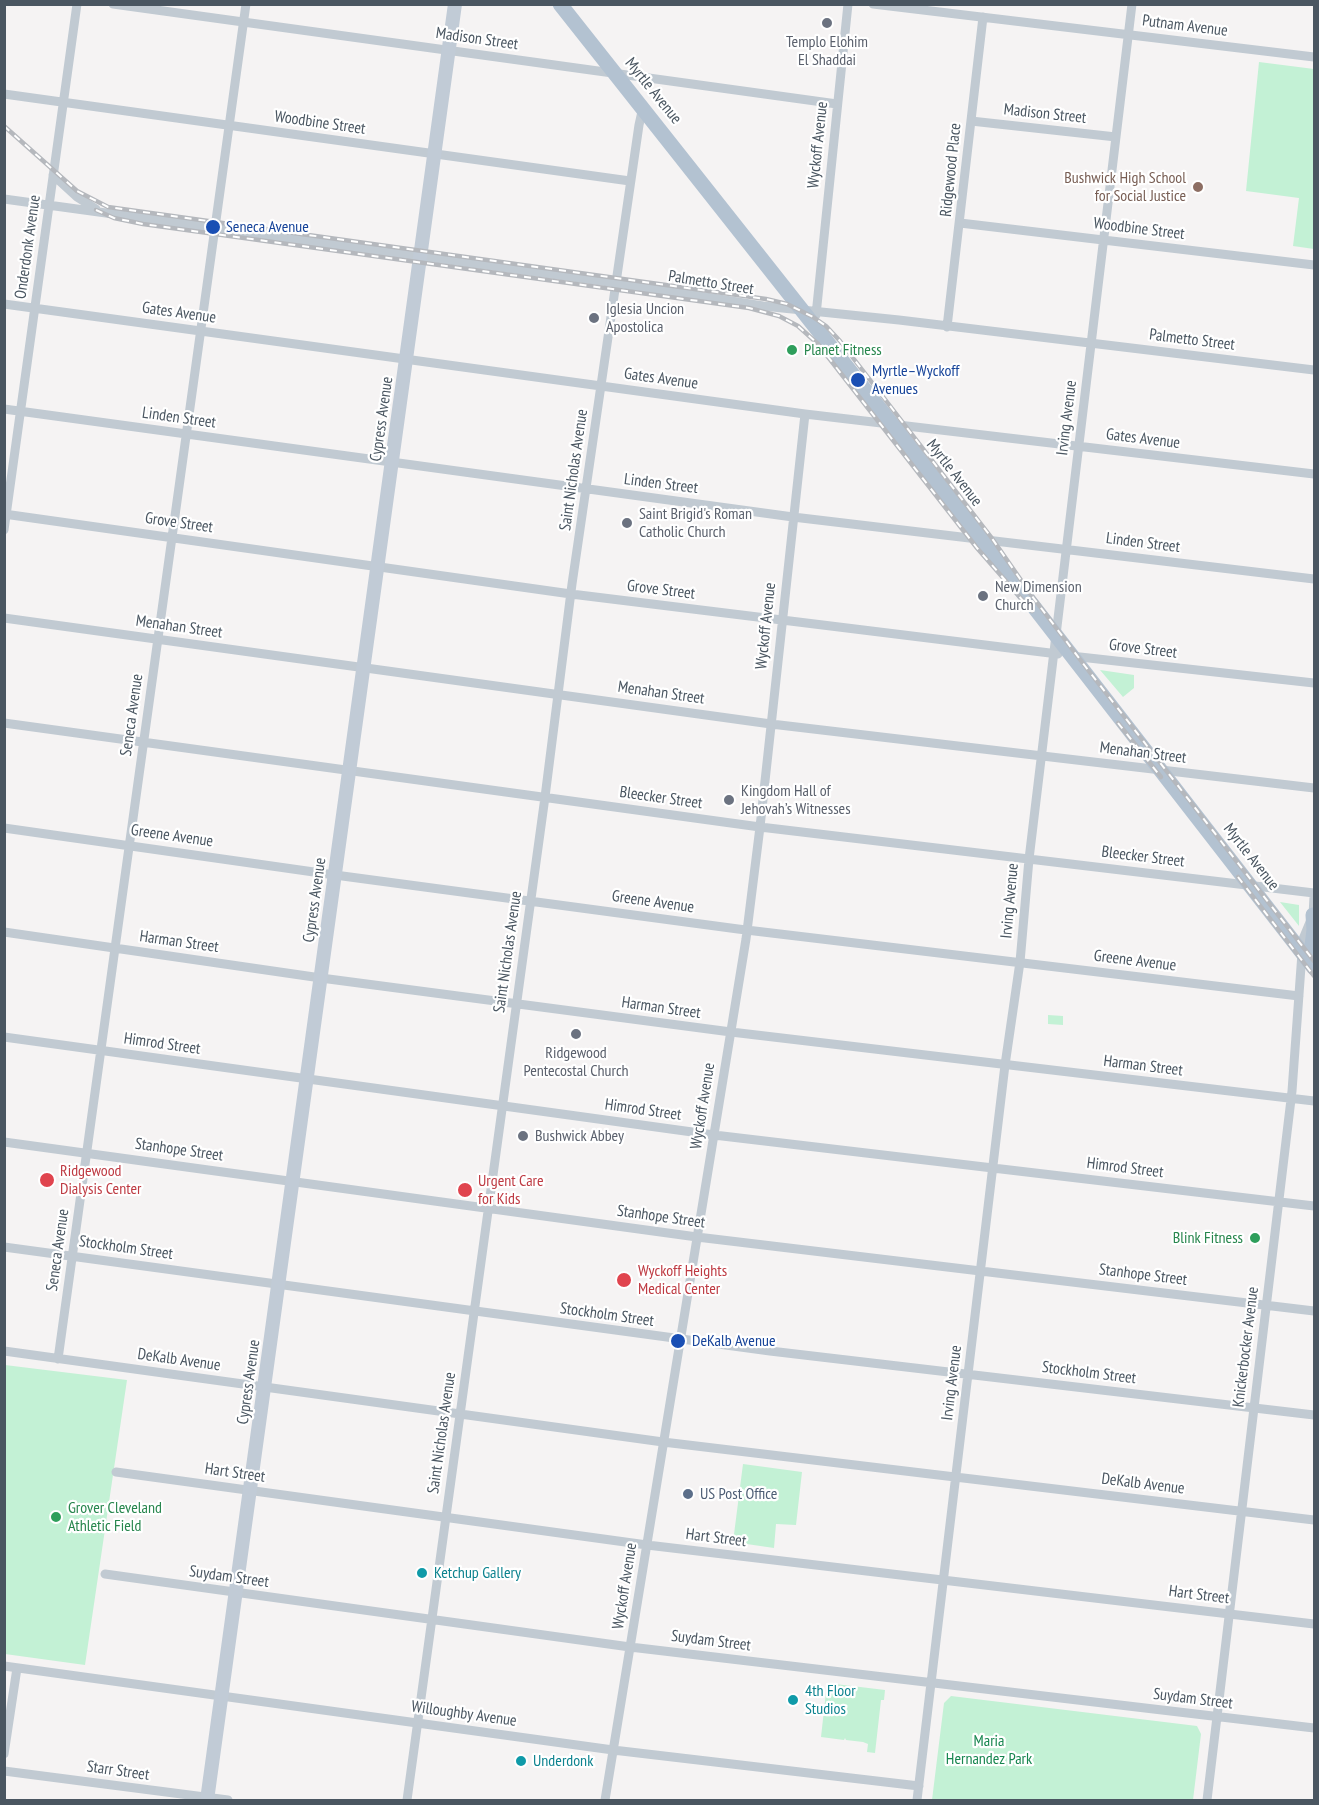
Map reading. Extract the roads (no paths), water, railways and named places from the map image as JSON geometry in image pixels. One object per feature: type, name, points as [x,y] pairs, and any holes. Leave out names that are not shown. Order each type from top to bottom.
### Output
[{"type":"main road","name":"Cypress Avenue","points":[[208,1799],[455,4]]},
{"type":"main road","name":"Myrtle Avenue","points":[[560,4],[811,316],[892,424],[1309,961]]},
{"type":"main road","points":[[1309,961],[1314,930],[1312,915]]},
{"type":"street","name":"Onderdonk Avenue","points":[[4,530],[77,4]]},
{"type":"street","name":"Madison Street","points":[[113,4],[837,104]]},
{"type":"street","name":"Seneca Avenue","points":[[58,1359],[246,4]]},
{"type":"street","name":"Wyckoff Avenue","points":[[811,316],[848,4]]},
{"type":"street","name":"Putnam Avenue","points":[[873,4],[1314,57]]},
{"type":"street","name":"Irving Avenue","points":[[918,1800],[1005,1065],[1020,962],[1041,756],[1132,4]]},
{"type":"street","name":"Ridgewood Place","points":[[947,327],[983,17]]},
{"type":"street","name":"Woodbine Street","points":[[4,94],[630,181]]},
{"type":"street","name":"Saint Nicholas Avenue","points":[[407,1800],[571,594],[630,181],[643,107]]},
{"type":"street","name":"Madison Street","points":[[971,121],[1116,137]]},
{"type":"street","name":"Palmetto Street","points":[[53,176],[77,197],[104,212]]},
{"type":"street","name":"Palmetto Street","points":[[4,199],[616,283],[763,306],[811,316],[947,327],[1314,370]]},
{"type":"street","name":"Woodbine Street","points":[[960,223],[1314,265]]},
{"type":"street","name":"Gates Avenue","points":[[4,304],[805,414],[1314,474]]},
{"type":"street","name":"Linden Street","points":[[4,409],[793,517],[1314,579]]},
{"type":"street","name":"Wyckoff Avenue","points":[[605,1800],[748,930],[805,414]]},
{"type":"street","name":"Grove Street","points":[[6,514],[571,594],[1073,656],[1314,683]]},
{"type":"street","name":"Menahan Street","points":[[4,618],[771,724],[1314,788]]},
{"type":"street","name":"Bleecker Street","points":[[4,723],[760,827],[1314,892]]},
{"type":"street","name":"Greene Avenue","points":[[4,828],[748,930],[1299,996]]},
{"type":"street","points":[[1312,915],[1314,897]]},
{"type":"street","name":"Harman Street","points":[[4,932],[321,978],[731,1032],[1314,1101]]},
{"type":"street","name":"Knickerbocker Avenue","points":[[1207,1800],[1291,1099],[1299,996],[1309,961]]},
{"type":"street","name":"Himrod Street","points":[[4,1037],[714,1135],[1314,1206]]},
{"type":"street","name":"Stanhope Street","points":[[4,1142],[697,1237],[1314,1311]]},
{"type":"street","name":"Stockholm Street","points":[[4,1247],[680,1340],[1314,1415]]},
{"type":"street","name":"DeKalb Avenue","points":[[4,1351],[663,1442],[1314,1520]]},
{"type":"street","name":"Hart Street","points":[[116,1472],[647,1545],[1314,1624]]},
{"type":"street","name":"Suydam Street","points":[[105,1574],[630,1647],[1314,1728]]},
{"type":"street","name":"Willoughby Avenue","points":[[4,1666],[613,1750],[919,1786]]},
{"type":"street","points":[[4,1754],[17,1668]]},
{"type":"street","name":"Starr Street","points":[[4,1770],[228,1800]]},
{"type":"railway","points":[[4,126],[77,191],[108,207],[766,299],[787,304],[813,317],[826,326],[840,341],[991,537],[1085,666],[1314,961]]},
{"type":"railway","points":[[96,210],[114,218],[143,224],[749,308],[779,316],[798,326],[818,344],[977,548],[1032,611]]},
{"type":"railway","points":[[1118,723],[1161,777]]},
{"type":"railway","points":[[1238,877],[1314,976]]},
{"type":"place","name":"Templo Elohim El Shaddai","points":[[827,23]]},
{"type":"place","name":"Bushwick High School for Social Justice","points":[[1198,187]]},
{"type":"place","name":"Seneca Avenue","points":[[213,227]]},
{"type":"place","name":"Iglesia Uncion Apostolica","points":[[594,318]]},
{"type":"place","name":"Planet Fitness","points":[[792,350]]},
{"type":"place","name":"Myrtle–Wyckoff Avenues","points":[[858,380]]},
{"type":"place","name":"Saint Brigid's Roman Catholic Church","points":[[627,523]]},
{"type":"place","name":"New Dimension Church","points":[[983,596]]},
{"type":"place","name":"Kingdom Hall of Jehovah’s Witnesses","points":[[729,800]]},
{"type":"place","name":"Ridgewood Pentecostal Church","points":[[576,1034]]},
{"type":"place","name":"Bushwick Abbey","points":[[523,1136]]},
{"type":"place","name":"Ridgewood Dialysis Center","points":[[47,1180]]},
{"type":"place","name":"Urgent Care for Kids","points":[[465,1190]]},
{"type":"place","name":"Blink Fitness","points":[[1255,1238]]},
{"type":"place","name":"Wyckoff Heights Medical Center","points":[[624,1280]]},
{"type":"place","name":"DeKalb Avenue","points":[[678,1341]]},
{"type":"place","name":"US Post Office","points":[[688,1494]]},
{"type":"place","name":"Grover Cleveland Athletic Field","points":[[56,1517]]},
{"type":"place","name":"Ketchup Gallery","points":[[422,1573]]},
{"type":"place","name":"4th Floor Studios","points":[[793,1700]]},
{"type":"place","name":"Underdonk","points":[[521,1761]]},
{"type":"park label","name":"Maria Hernandez Park","points":[[989,1750]]}]
